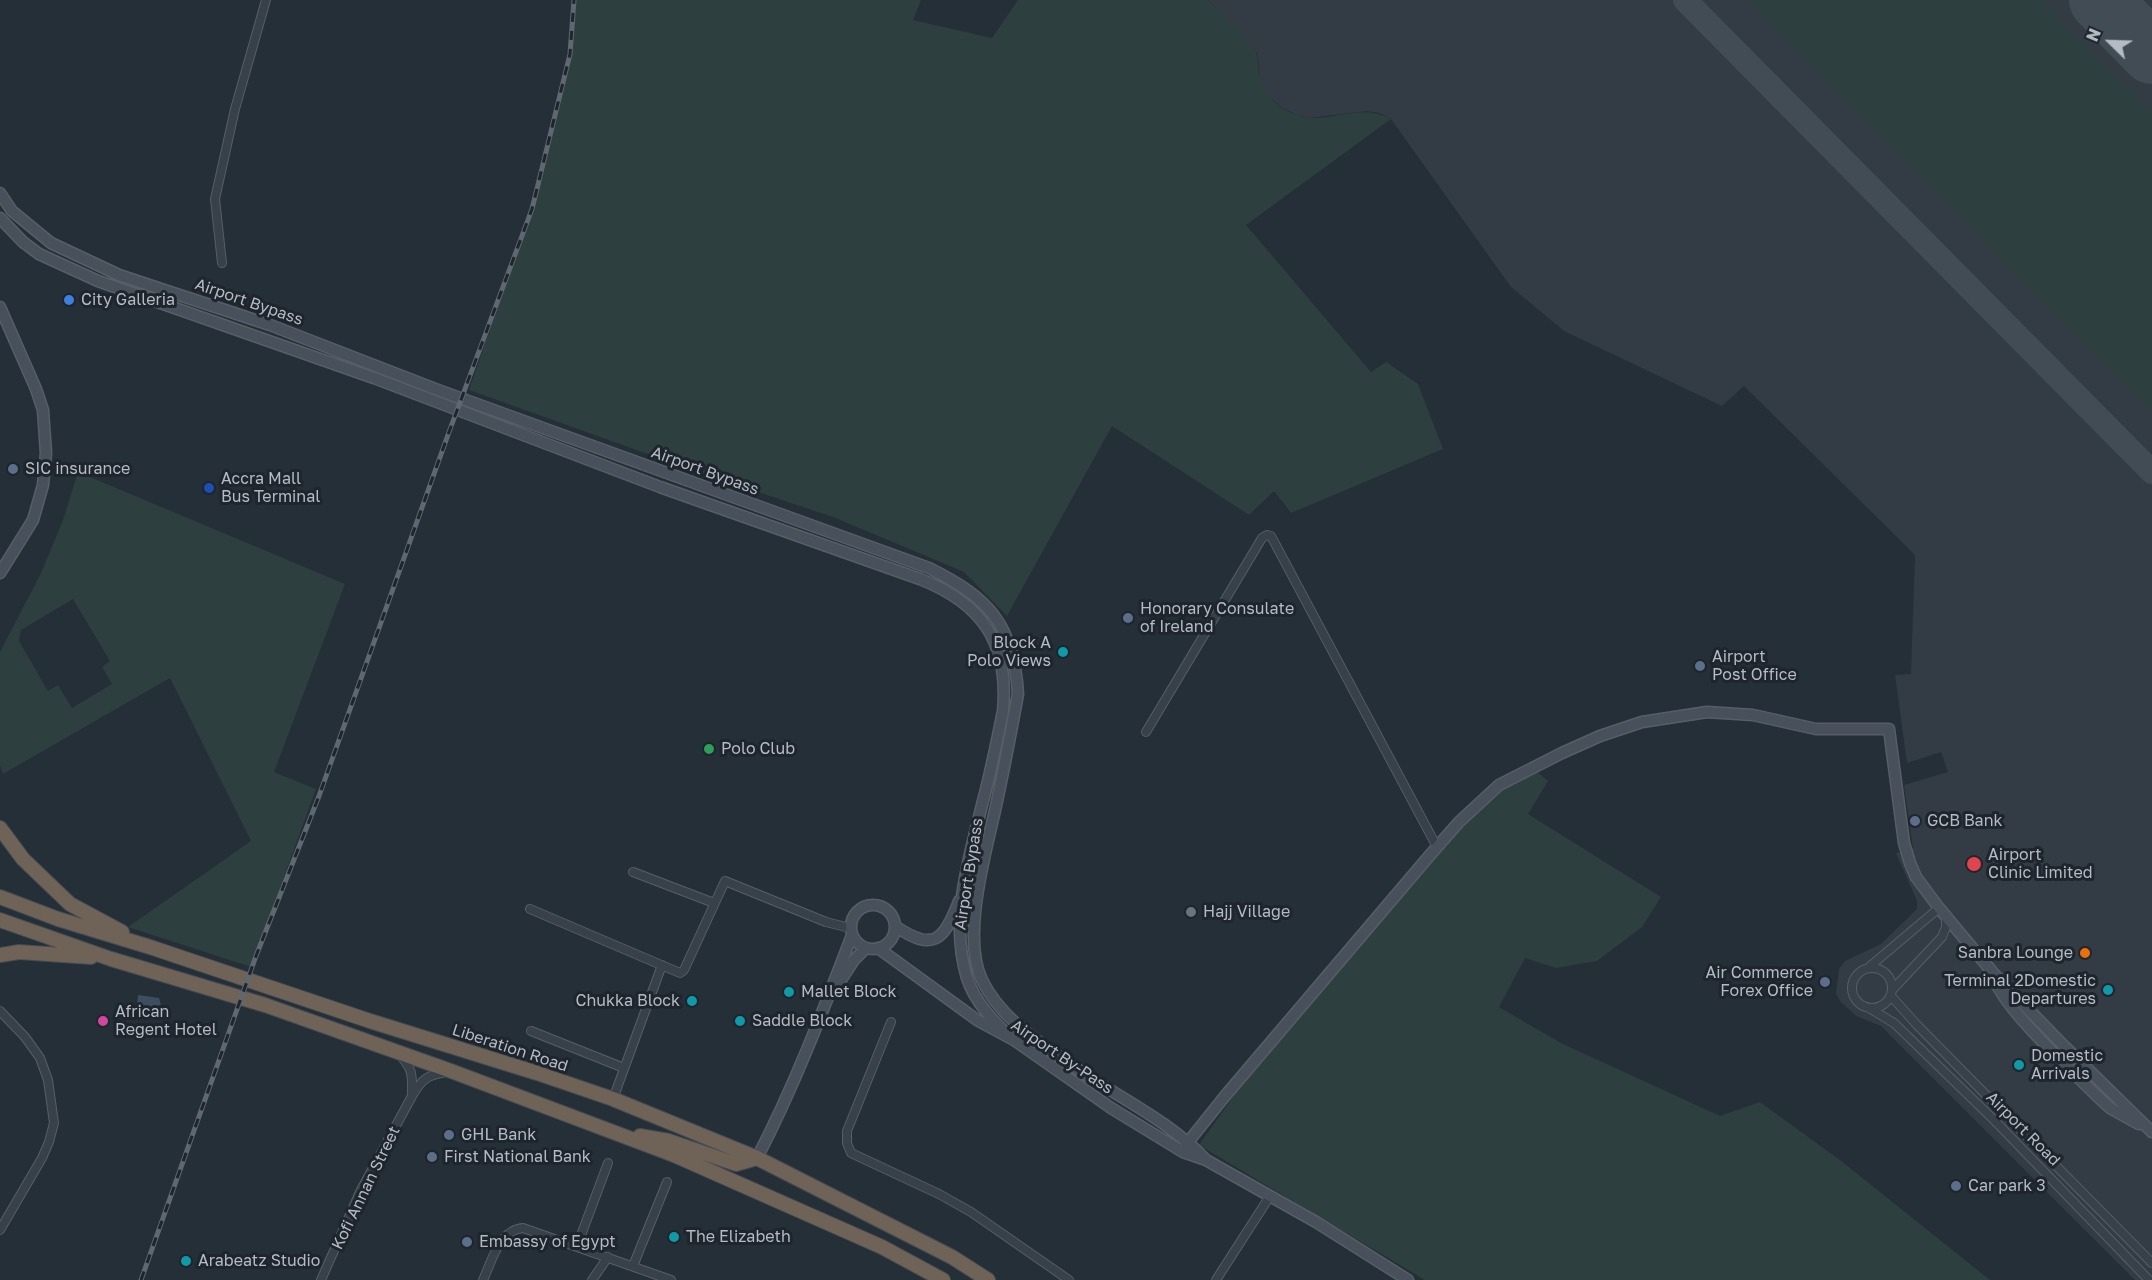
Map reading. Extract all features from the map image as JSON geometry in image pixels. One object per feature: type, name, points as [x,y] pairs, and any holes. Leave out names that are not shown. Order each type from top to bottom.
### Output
[{"type":"highway","points":[[0,828],[31,867],[70,904],[150,947]]},
{"type":"highway","name":"Liberation Road","points":[[0,897],[58,919],[612,1099],[757,1158],[952,1257],[988,1280]]},
{"type":"highway","points":[[0,920],[111,959],[265,1005],[627,1137],[684,1159],[882,1247],[943,1280]]},
{"type":"highway","points":[[0,955],[19,952],[111,959]]},
{"type":"highway","points":[[627,1137],[635,1135],[669,1141],[736,1164],[757,1158]]},
{"type":"main road","name":"Airport Bypass","points":[[0,193],[12,212],[51,243],[119,275],[270,325],[438,390],[929,568],[963,586],[992,612],[1002,626],[1015,663],[1018,694],[978,892],[974,949],[981,978],[988,992],[1012,1020],[1024,1030]]},
{"type":"main road","name":"Airport Bypass","points":[[0,218],[22,242],[39,254],[98,281],[374,378],[660,487],[920,579],[942,588],[957,598],[984,622],[993,636],[999,652],[1005,686],[999,729],[961,893],[960,931],[963,962],[974,994],[986,1012],[1014,1040]]},
{"type":"main road","points":[[0,307],[43,410],[46,453],[44,485],[33,520],[0,573]]},
{"type":"main road","points":[[1183,1152],[1225,1096],[1437,847],[1459,822],[1499,785],[1600,736],[1642,722],[1707,712],[1753,715],[1816,729],[1890,729],[1904,843],[1916,877],[1994,974],[2150,1130]]},
{"type":"main road","points":[[895,926],[918,940],[924,941],[938,937],[951,923],[961,893]]},
{"type":"main road","points":[[757,1158],[830,995],[851,932],[852,918],[858,910],[867,905],[877,904],[886,908],[893,916],[895,926],[891,940],[878,948],[866,948],[855,941],[851,932]]},
{"type":"main road","points":[[830,995],[854,960],[866,948]]},
{"type":"main road","name":"Airport By-Pass","points":[[878,948],[977,1020],[1014,1040],[1111,1108],[1183,1152],[1206,1160],[1270,1196],[1408,1280]]},
{"type":"main road","name":"Airport By-Pass","points":[[1024,1030],[1074,1067],[1189,1142],[1206,1160]]},
{"type":"street","points":[[222,263],[215,199],[235,109],[266,0]]},
{"type":"street","points":[[1146,732],[1262,538],[1267,535],[1271,536],[1437,847]]},
{"type":"street","points":[[633,872],[714,903]]},
{"type":"street","points":[[530,909],[682,973],[722,883],[726,881],[851,932]]},
{"type":"street","points":[[1869,1008],[1882,1006],[1942,937],[1946,927],[1942,912]]},
{"type":"street","name":"Airport Road","points":[[1942,912],[1863,970],[1855,978],[1852,989],[1855,999],[1863,1007],[1869,1008],[1894,1023],[2003,1129],[2149,1280]]},
{"type":"street","points":[[612,1099],[662,965]]},
{"type":"street","name":"Airport Road","points":[[1868,968],[1886,973],[1891,981],[1892,993],[1917,1025],[2152,1263]]},
{"type":"street","points":[[0,1011],[25,1037],[40,1058],[48,1080],[54,1123],[50,1142],[42,1158],[0,1230]]},
{"type":"street","points":[[891,1022],[848,1131],[847,1143],[851,1153],[939,1194],[971,1212],[1069,1280]]},
{"type":"street","points":[[531,1031],[624,1068]]},
{"type":"street","points":[[397,1052],[410,1068],[413,1076],[412,1096]]},
{"type":"street","name":"Kofi Annan Street","points":[[321,1280],[360,1192],[418,1085],[429,1076],[451,1071]]},
{"type":"street","points":[[577,1246],[608,1163]]},
{"type":"street","points":[[633,1266],[667,1182]]},
{"type":"street","points":[[1216,1280],[1270,1196]]},
{"type":"street","points":[[483,1280],[507,1233],[523,1228],[671,1280]]},
{"type":"street","points":[[592,1280],[608,1257]]},
{"type":"shaded area","points":[[574,0],[921,0],[913,20],[992,38],[1018,0],[1208,0],[1240,30],[1250,43],[1256,52],[1264,86],[1272,99],[1283,109],[1309,118],[1366,112],[1391,119],[1246,225],[1371,372],[1386,362],[1418,384],[1443,449],[1291,513],[1274,491],[1249,515],[1112,426],[1007,616],[964,572],[833,517],[698,472],[469,390],[514,260],[565,82]]},
{"type":"shaded area","points":[[1208,0],[2152,0],[2152,1280],[2135,1280],[1881,1026],[1856,1016],[1836,994],[1839,969],[1845,961],[1881,944],[1917,909],[1917,901],[1896,853],[1913,848],[1904,785],[1948,772],[1941,752],[1907,763],[1895,675],[1911,674],[1915,555],[1744,386],[1722,406],[1564,331],[1511,287],[1391,119],[1380,113],[1367,111],[1309,118],[1296,115],[1281,107],[1269,96],[1261,83],[1257,53],[1247,39]]},
{"type":"shaded area","points":[[1746,0],[2041,0],[2152,112],[2152,411]]},
{"type":"shaded area","points":[[78,472],[345,584],[274,772],[316,789],[251,967],[128,927],[251,841],[170,678],[3,774],[0,766],[0,652],[41,573],[63,520]],"holes":[[[73,599],[110,661],[102,667],[112,684],[72,708],[58,685],[48,691],[19,641],[21,630]]]},
{"type":"shaded area","points":[[1535,770],[1548,781],[1528,814],[1661,897],[1642,927],[1597,961],[1556,968],[1525,958],[1499,1007],[1561,1043],[1720,1116],[1760,1102],[1840,1160],[1990,1280],[1425,1280],[1199,1145],[1286,1022],[1456,829],[1508,785]]},
{"type":"water","points":[[138,995],[159,998],[161,1005],[157,1008],[137,1006]]},
{"type":"taxiway","points":[[1685,0],[2152,472]]},
{"type":"runway","points":[[2100,0],[2152,53]]},
{"type":"railway","points":[[141,1280],[256,956],[319,796],[449,432],[532,209],[570,54],[574,0]]},
{"type":"place","name":"City Galleria","points":[[69,300]]},
{"type":"place","name":"SIC insurance","points":[[13,469]]},
{"type":"place","name":"Accra Mall Bus Terminal","points":[[209,488]]},
{"type":"place","name":"Honorary Consulate of Ireland","points":[[1128,618]]},
{"type":"place","name":"Block A Polo Views","points":[[1063,652]]},
{"type":"place","name":"Airport Post Office","points":[[1700,666]]},
{"type":"place","name":"Polo Club","points":[[709,749]]},
{"type":"place","name":"GCB Bank","points":[[1915,821]]},
{"type":"place","name":"Airport Clinic Limited","points":[[1974,864]]},
{"type":"place","name":"Hajj Village","points":[[1191,912]]},
{"type":"place","name":"Sanbra Lounge","points":[[2085,953]]},
{"type":"place","name":"Air Commerce Forex Office","points":[[1825,982]]},
{"type":"place","name":"Terminal 2Domestic Departures","points":[[2108,990]]},
{"type":"place","name":"Mallet Block","points":[[789,992]]},
{"type":"place","name":"Chukka Block","points":[[692,1001]]},
{"type":"place","name":"African Regent Hotel","points":[[103,1021]]},
{"type":"place","name":"Saddle Block","points":[[740,1021]]},
{"type":"place","name":"Domestic Arrivals","points":[[2019,1065]]},
{"type":"place","name":"GHL Bank","points":[[449,1135]]},
{"type":"place","name":"First National Bank","points":[[432,1157]]},
{"type":"place","name":"Car park 3","points":[[1956,1186]]},
{"type":"place","name":"The Elizabeth","points":[[674,1237]]},
{"type":"place","name":"Embassy of Egypt","points":[[467,1242]]},
{"type":"place","name":"Arabeatz Studio","points":[[186,1261]]}]
